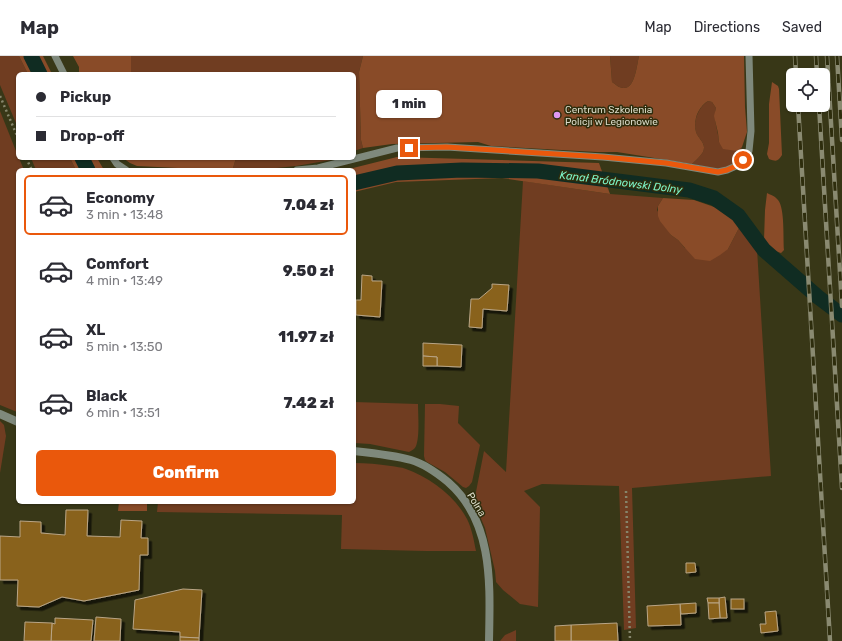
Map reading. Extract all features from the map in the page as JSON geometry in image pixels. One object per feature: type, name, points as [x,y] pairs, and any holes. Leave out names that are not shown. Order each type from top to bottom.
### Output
[{"type":"street","points":[[0,414],[16,421]]},
{"type":"street","name":"Polna","points":[[356,451],[392,456],[412,461],[427,467],[440,475],[455,488],[468,504],[478,524],[484,544],[489,572],[489,641]]},
{"type":"lane","points":[[55,56],[63,72]]},
{"type":"lane","points":[[356,158],[397,148],[446,147],[603,157],[666,163],[718,172],[727,170],[736,166],[743,160],[749,151],[751,131],[749,56]]},
{"type":"lane","points":[[114,160],[123,168]]},
{"type":"lane","points":[[318,168],[350,160]]},
{"type":"path","points":[[0,96],[16,133]]},
{"type":"path","points":[[626,490],[630,641]]},
{"type":"shaded area","points":[[0,56],[19,56],[27,72],[16,72],[16,123],[0,85]]},
{"type":"shaded area","points":[[19,56],[43,56],[51,72],[27,72]]},
{"type":"shaded area","points":[[73,56],[131,56],[131,72],[79,72],[79,67]]},
{"type":"shaded area","points":[[131,56],[363,56],[359,72],[361,140],[363,148],[356,150],[356,72],[131,72]]},
{"type":"shaded area","name":"Centrum Szkolenia Policji w Legionowie","points":[[363,56],[610,56],[612,82],[619,87],[627,88],[633,81],[639,56],[744,56],[747,132],[742,147],[737,151],[723,149],[719,142],[714,116],[716,108],[712,102],[708,101],[699,110],[695,123],[696,132],[704,146],[704,149],[700,156],[692,164],[617,152],[491,146],[478,142],[392,144],[363,148],[361,140],[359,72]]},
{"type":"shaded area","points":[[610,56],[639,56],[635,76],[627,88],[620,87],[612,82]]},
{"type":"shaded area","points":[[772,82],[778,86],[779,89],[782,155],[776,161],[769,159],[767,154],[769,143],[769,104]]},
{"type":"shaded area","points":[[708,101],[712,102],[716,108],[715,121],[719,142],[737,151],[742,147],[738,157],[728,168],[721,169],[692,164],[700,156],[704,149],[704,146],[696,132],[695,123],[701,107]]},
{"type":"shaded area","points":[[0,111],[16,151],[16,160],[20,160],[23,168],[16,168],[16,412],[0,405]]},
{"type":"shaded area","points":[[397,157],[599,163],[610,194],[502,178],[396,182],[356,192],[356,168],[353,168]]},
{"type":"shaded area","points":[[32,160],[71,160],[75,168],[35,168]]},
{"type":"shaded area","points":[[71,160],[98,160],[103,168],[75,168]]},
{"type":"shaded area","points":[[126,160],[235,160],[233,168],[178,168],[137,166]]},
{"type":"shaded area","points":[[235,160],[331,160],[277,168],[233,168]]},
{"type":"shaded area","points":[[523,181],[610,194],[663,198],[657,210],[671,235],[685,248],[728,249],[740,226],[757,249],[771,476],[632,488],[636,628],[624,630],[619,486],[542,484],[524,491],[540,507],[538,607],[520,604],[496,582],[495,571],[485,528],[474,502],[484,451],[506,472]]},
{"type":"shaded area","points":[[767,193],[777,199],[782,210],[784,250],[781,253],[770,249],[764,240]]},
{"type":"shaded area","points":[[663,198],[694,200],[720,209],[729,215],[740,226],[728,249],[710,261],[695,259],[678,240],[671,235],[660,221],[658,216],[658,206]]},
{"type":"shaded area","points":[[356,402],[418,404],[418,437],[415,448],[409,452],[370,444],[356,443]]},
{"type":"shaded area","points":[[425,404],[459,406],[458,423],[480,445],[472,482],[466,488],[445,472],[425,460]]},
{"type":"shaded area","points":[[0,421],[4,425],[6,436],[0,473]]},
{"type":"shaded area","points":[[356,463],[377,464],[402,468],[424,477],[441,488],[456,503],[467,519],[473,535],[476,551],[341,549],[342,515],[157,512],[158,504],[356,504]]},
{"type":"shaded area","points":[[119,504],[147,504],[147,511],[118,511]]},
{"type":"shaded area","points":[[516,630],[516,641],[500,641],[505,635]]},
{"type":"building","points":[[362,275],[372,276],[372,281],[382,281],[380,317],[356,315],[356,300],[361,300]]},
{"type":"building","points":[[492,284],[509,285],[507,311],[483,309],[482,328],[469,327],[471,299],[479,299],[492,288]]},
{"type":"building","points":[[423,343],[462,345],[461,367],[437,366],[437,357],[423,356]]},
{"type":"building","points":[[423,356],[437,357],[437,366],[423,366]]},
{"type":"building","points":[[66,510],[88,510],[87,536],[120,537],[121,520],[142,521],[141,538],[148,538],[148,555],[140,555],[139,590],[84,601],[62,597],[39,607],[17,606],[18,580],[0,580],[0,536],[20,537],[20,521],[41,522],[41,533],[65,535]]},
{"type":"building","points":[[686,563],[695,563],[696,572],[686,573]]},
{"type":"building","points":[[183,589],[202,590],[199,638],[180,637],[180,632],[133,629],[135,600]]},
{"type":"building","points":[[725,597],[727,618],[720,618],[719,598]]},
{"type":"building","points":[[707,598],[719,598],[719,603],[708,603]]},
{"type":"building","points":[[731,599],[744,599],[744,609],[731,609]]},
{"type":"building","points":[[696,603],[696,613],[681,614],[680,604]]},
{"type":"building","points":[[708,603],[719,603],[720,618],[709,619]]},
{"type":"building","points":[[680,604],[681,625],[648,626],[647,606]]},
{"type":"building","points":[[776,611],[778,631],[761,633],[760,624],[766,624],[765,612]]},
{"type":"building","points":[[96,617],[121,619],[120,641],[94,641]]},
{"type":"building","points":[[55,618],[93,620],[91,641],[51,641],[52,623],[55,624]]},
{"type":"building","points":[[25,622],[52,623],[51,641],[24,641]]},
{"type":"building","points":[[617,623],[618,641],[571,641],[571,625]]},
{"type":"building","points":[[571,625],[571,641],[555,641],[555,626]]},
{"type":"building","points":[[180,637],[199,638],[199,641],[180,641]]},
{"type":"waterway","name":"Kanał Bródnowski Dolny","points":[[31,56],[39,72]]},
{"type":"waterway","name":"Kanał Bródnowski Dolny","points":[[83,160],[87,168]]},
{"type":"waterway","name":"Kanał Bródnowski Dolny","points":[[356,183],[397,173],[462,170],[538,171],[689,190],[714,198],[738,215],[764,250],[818,297],[842,315]]},
{"type":"railway","points":[[795,56],[796,68]]},
{"type":"railway","points":[[816,56],[817,68]]},
{"type":"railway","points":[[827,56],[842,306]]},
{"type":"railway","points":[[837,56],[842,140]]},
{"type":"railway","points":[[798,112],[830,641]]},
{"type":"railway","points":[[819,112],[842,488]]},
{"type":"place","name":"Centrum Szkolenia Policji w Legionowie","points":[[557,115]]},
{"type":"route","points":[[409,148],[446,147],[603,157],[666,163],[718,172],[736,166],[743,160]]}]
